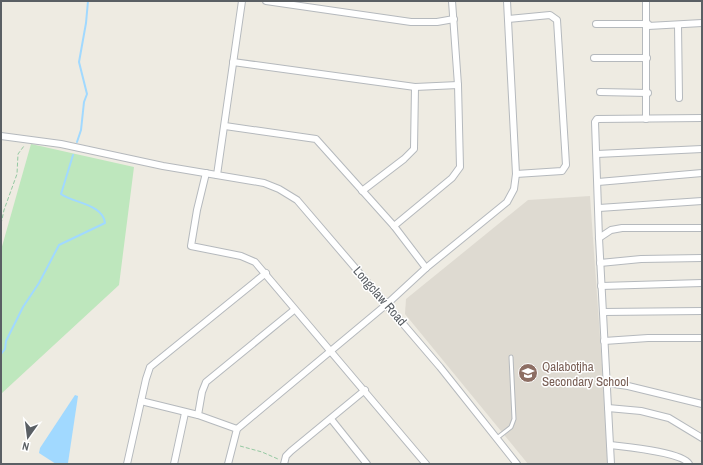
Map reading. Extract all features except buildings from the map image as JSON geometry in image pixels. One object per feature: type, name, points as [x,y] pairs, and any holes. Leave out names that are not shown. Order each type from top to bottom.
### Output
[{"type":"street","points":[[242,1],[225,126],[212,174],[197,210],[191,246],[249,258],[266,273],[294,310],[365,390],[426,464]]},
{"type":"street","points":[[266,1],[411,22],[437,22],[454,19]]},
{"type":"street","points":[[394,226],[452,178],[458,171],[460,161],[458,85],[452,1]]},
{"type":"street","points":[[228,464],[237,429],[387,304],[426,268],[507,202],[514,189],[516,174],[507,1]]},
{"type":"street","points":[[646,1],[648,25],[648,93],[646,119]]},
{"type":"street","points":[[508,19],[550,15],[557,20],[565,141],[566,165],[563,170],[516,174]]},
{"type":"street","points":[[596,24],[678,25],[702,23]]},
{"type":"street","points":[[678,25],[679,98]]},
{"type":"street","points":[[594,58],[647,58]]},
{"type":"street","points":[[233,62],[415,87],[458,85]]},
{"type":"street","points":[[362,191],[404,159],[414,149],[415,87]]},
{"type":"street","points":[[600,92],[648,93]]},
{"type":"street","points":[[611,464],[601,286],[597,154],[594,127],[597,119],[702,118]]},
{"type":"street","points":[[225,126],[316,139],[394,226],[426,268]]},
{"type":"street","name":"Longclaw Road","points":[[1,136],[29,138],[264,183],[279,189],[297,200],[387,304],[517,464]]},
{"type":"street","points":[[597,154],[702,149]]},
{"type":"street","points":[[598,182],[702,173]]},
{"type":"street","points":[[599,208],[636,204],[702,201]]},
{"type":"street","points":[[599,238],[611,230],[622,228],[702,228]]},
{"type":"street","points":[[600,263],[641,259],[702,258]]},
{"type":"street","points":[[127,464],[150,367],[266,273]]},
{"type":"street","points":[[601,286],[702,283]]},
{"type":"street","points":[[198,415],[202,392],[206,382],[294,310]]},
{"type":"street","points":[[603,312],[702,311]]},
{"type":"street","points":[[604,341],[648,338],[702,338]]},
{"type":"street","points":[[607,383],[628,386],[702,404]]},
{"type":"street","points":[[285,463],[291,451],[365,390]]},
{"type":"street","points":[[141,401],[198,415],[237,429]]},
{"type":"street","points":[[608,408],[641,411],[663,416],[682,425],[702,438]]},
{"type":"street","points":[[174,464],[185,413]]},
{"type":"street","points":[[330,419],[367,464]]},
{"type":"street","points":[[610,445],[666,454],[682,458],[689,464]]},
{"type":"lane","points":[[497,438],[511,427],[514,419],[512,357]]},
{"type":"path","points":[[1,224],[16,174],[18,154],[29,138]]},
{"type":"path","points":[[234,444],[262,452],[285,463]]},
{"type":"shaded area","name":"Qalabotjha Secondary School","points":[[590,196],[609,464],[528,464],[405,314],[406,299],[528,200]]},
{"type":"green space","points":[[31,144],[134,167],[119,285],[2,393],[1,399],[1,250]]},
{"type":"water","points":[[75,395],[78,396],[68,463],[56,464],[39,453],[40,448]]},
{"type":"waterway","points":[[77,142],[81,130],[84,102],[87,94],[79,62],[86,23],[88,1]]},
{"type":"waterway","points":[[1,354],[5,349],[6,341],[23,307],[39,283],[59,245],[105,223],[103,217],[93,208],[61,194],[73,155]]},
{"type":"place","name":"Qalabotjha Secondary School","points":[[528,373]]}]
